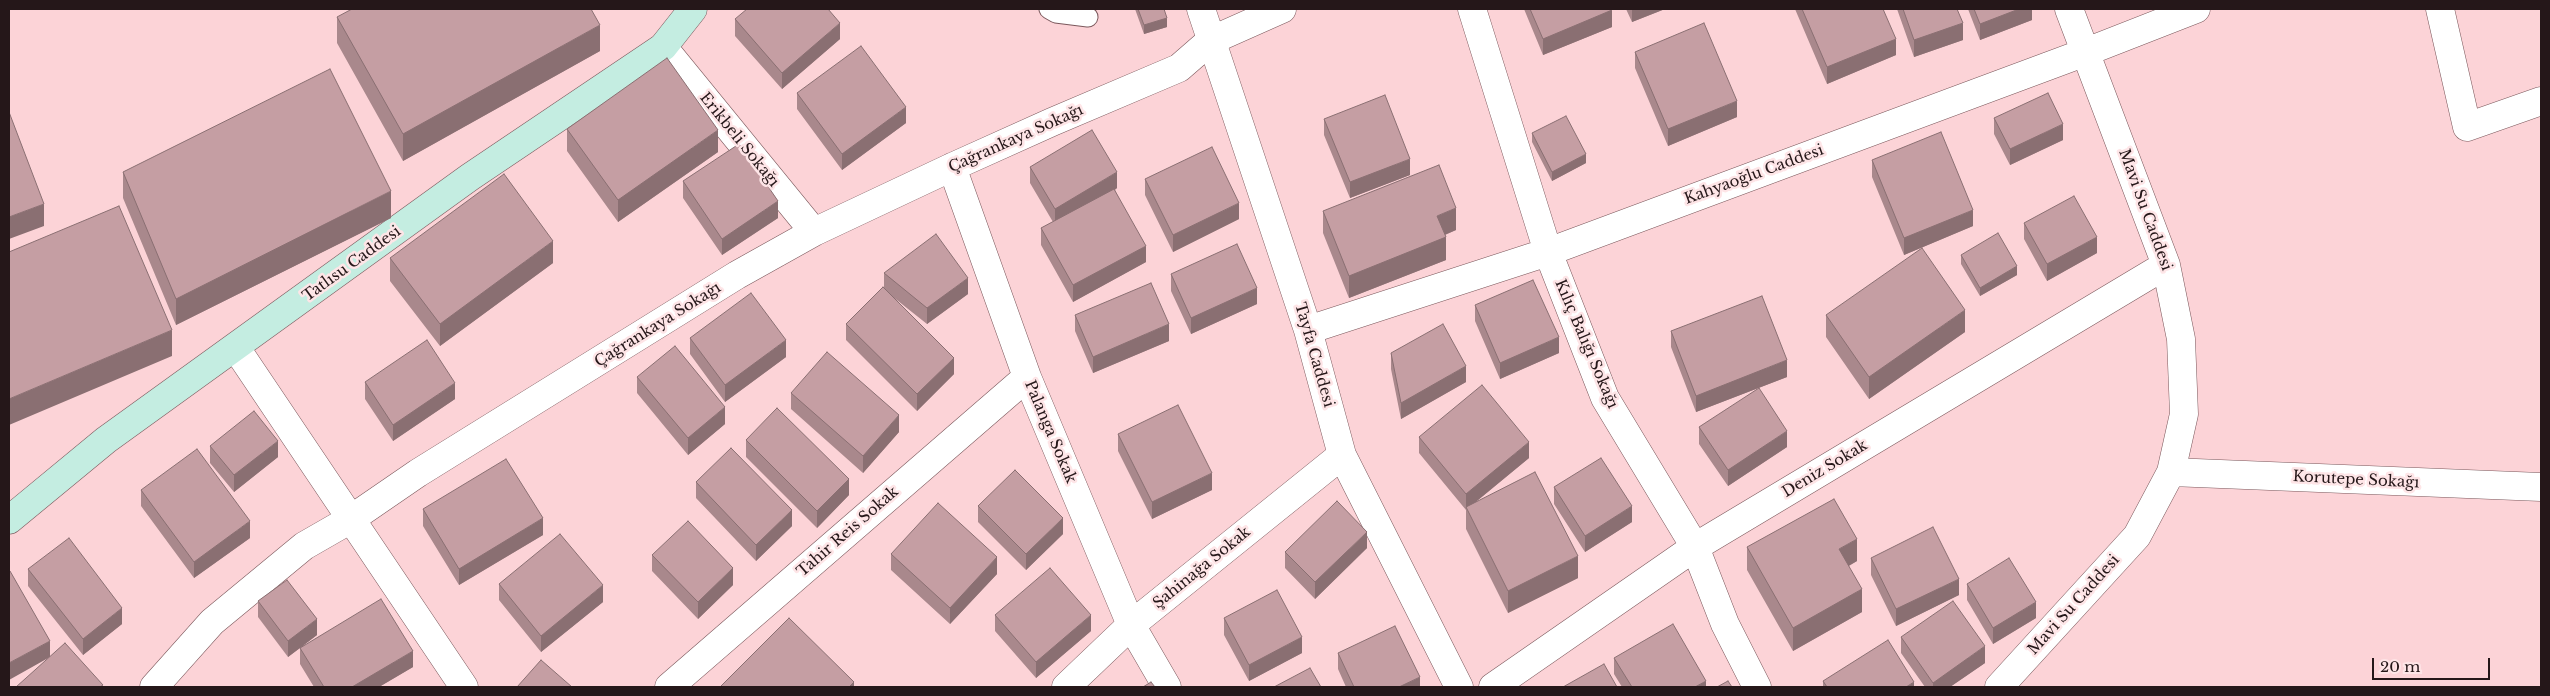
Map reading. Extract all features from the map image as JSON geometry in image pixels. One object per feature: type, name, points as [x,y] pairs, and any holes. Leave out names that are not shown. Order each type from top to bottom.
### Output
[{"type":"main road","name":"Tatlısu Caddesi","points":[[9,520],[106,440],[236,348],[470,177],[663,47],[693,9]]},
{"type":"street","name":"Tayfa Caddesi","points":[[1201,9],[1210,41],[1308,330],[1342,455],[1459,687]]},
{"type":"street","name":"Çağrankaya Sokağı","points":[[154,687],[212,622],[304,546],[351,519],[418,473],[737,275],[814,232],[952,167],[1179,68],[1210,41],[1282,9]]},
{"type":"street","name":"Kılıç Balığı Sokağı","points":[[1472,9],[1548,252],[1605,398],[1694,547],[1725,624],[1757,687]]},
{"type":"street","name":"Mavi Su Caddesi","points":[[1999,687],[2137,536],[2171,472],[2184,414],[2181,339],[2166,266],[2069,9]]},
{"type":"street","name":"Kahyaoğlu Caddesi","points":[[1308,330],[1548,252],[2086,52],[2196,9]]},
{"type":"street","points":[[2440,9],[2468,127],[2541,102]]},
{"type":"street","name":"Erikbeli Sokağı","points":[[663,47],[814,232]]},
{"type":"street","name":"Palanga Sokak","points":[[952,167],[1027,377],[1131,625],[1167,687]]},
{"type":"street","name":"Deniz Sokak","points":[[1493,687],[1694,547],[2166,266]]},
{"type":"street","points":[[236,348],[464,687]]},
{"type":"street","name":"Tahir Reis Sokak","points":[[669,687],[1027,377]]},
{"type":"street","name":"Şahinağa Sokak","points":[[1066,687],[1131,625],[1342,455]]},
{"type":"street","name":"Korutepe Sokağı","points":[[2171,472],[2541,487]]},
{"type":"lane","points":[[1049,9],[1056,13],[1088,17]]},
{"type":"building","points":[[352,9],[591,9],[600,25],[403,134],[337,17]]},
{"type":"building","points":[[747,9],[828,9],[840,23],[782,73],[735,19]]},
{"type":"building","points":[[1138,9],[1164,9],[1167,18],[1144,25]]},
{"type":"building","points":[[1530,9],[1611,9],[1612,10],[1543,39]]},
{"type":"building","points":[[1802,9],[1883,9],[1896,39],[1827,67]]},
{"type":"building","points":[[1903,9],[1957,9],[1963,23],[1914,40]]},
{"type":"building","points":[[1974,9],[2019,9],[1980,24]]},
{"type":"building","points":[[1704,23],[1737,101],[1668,129],[1635,52]]},
{"type":"building","points":[[861,46],[906,107],[842,154],[797,93]]},
{"type":"building","points":[[667,58],[718,130],[618,200],[567,129]]},
{"type":"building","points":[[330,69],[391,191],[176,299],[123,172]]},
{"type":"building","points":[[2048,93],[2063,124],[2010,149],[1994,118]]},
{"type":"building","points":[[1385,95],[1410,159],[1350,182],[1324,119]]},
{"type":"building","points":[[9,112],[44,204],[9,217]]},
{"type":"building","points":[[1566,116],[1586,154],[1552,172],[1532,133]]},
{"type":"building","points":[[1092,130],[1117,172],[1055,209],[1030,167]]},
{"type":"building","points":[[1941,132],[1973,210],[1904,238],[1872,160]]},
{"type":"building","points":[[739,144],[778,201],[722,239],[683,181]]},
{"type":"building","points":[[1212,147],[1239,203],[1173,235],[1145,179]]},
{"type":"building","points":[[1439,165],[1456,208],[1437,216],[1446,237],[1349,276],[1323,211]]},
{"type":"building","points":[[504,174],[553,241],[440,324],[390,258]]},
{"type":"building","points":[[1114,189],[1146,246],[1073,285],[1041,228]]},
{"type":"building","points":[[2074,196],[2097,237],[2047,264],[2024,223]]},
{"type":"building","points":[[119,206],[172,330],[9,399],[9,252]]},
{"type":"building","points":[[1998,233],[2017,266],[1980,288],[1961,255]]},
{"type":"building","points":[[936,234],[968,278],[927,308],[884,273]]},
{"type":"building","points":[[1237,244],[1257,288],[1191,318],[1171,274]]},
{"type":"building","points":[[1922,248],[1965,310],[1869,377],[1826,315]]},
{"type":"building","points":[[1533,280],[1559,337],[1500,363],[1475,305]]},
{"type":"building","points":[[1151,283],[1169,324],[1093,357],[1075,315]]},
{"type":"building","points":[[883,287],[954,358],[917,394],[846,324]]},
{"type":"building","points":[[751,293],[786,340],[725,385],[690,338]]},
{"type":"building","points":[[1762,296],[1787,360],[1696,396],[1671,331]]},
{"type":"building","points":[[1443,324],[1466,366],[1401,403],[1391,353]]},
{"type":"building","points":[[427,340],[455,383],[393,425],[365,382]]},
{"type":"building","points":[[675,346],[725,407],[688,438],[637,377]]},
{"type":"building","points":[[827,352],[899,415],[863,456],[791,393]]},
{"type":"building","points":[[1482,385],[1529,442],[1466,494],[1419,437]]},
{"type":"building","points":[[1759,388],[1787,431],[1728,470],[1699,427]]},
{"type":"building","points":[[1178,405],[1212,473],[1152,502],[1118,434]]},
{"type":"building","points":[[777,408],[849,479],[817,511],[746,440]]},
{"type":"building","points":[[254,411],[278,441],[234,475],[210,446]]},
{"type":"building","points":[[731,448],[792,510],[756,545],[696,482]]},
{"type":"building","points":[[197,449],[250,521],[194,562],[141,490]]},
{"type":"building","points":[[1601,458],[1632,506],[1585,536],[1554,487]]},
{"type":"building","points":[[506,459],[543,518],[459,569],[423,509]]},
{"type":"building","points":[[1015,470],[1063,518],[1026,554],[978,506]]},
{"type":"building","points":[[1535,472],[1578,556],[1508,591],[1466,507]]},
{"type":"building","points":[[1834,499],[1857,539],[1839,549],[1862,589],[1793,628],[1747,547]]},
{"type":"building","points":[[1337,501],[1367,532],[1315,582],[1285,552]]},
{"type":"building","points":[[938,503],[997,557],[950,608],[891,554]]},
{"type":"building","points":[[688,521],[733,568],[698,602],[652,555]]},
{"type":"building","points":[[1933,527],[1959,579],[1896,609],[1871,558]]},
{"type":"building","points":[[560,534],[603,585],[541,636],[499,584]]},
{"type":"building","points":[[69,538],[122,608],[83,639],[28,569]]},
{"type":"building","points":[[2009,558],[2036,602],[1993,628],[1967,584]]},
{"type":"building","points":[[1050,568],[1091,615],[1036,662],[995,615]]},
{"type":"building","points":[[9,571],[50,641],[9,663]]},
{"type":"building","points":[[287,580],[317,619],[288,641],[258,601]]},
{"type":"building","points":[[1277,590],[1302,637],[1249,665],[1224,618]]},
{"type":"building","points":[[381,599],[413,651],[352,687],[324,687],[300,648]]},
{"type":"building","points":[[1953,601],[1985,646],[1933,683],[1901,637]]},
{"type":"building","points":[[789,618],[854,682],[849,687],[720,687]]},
{"type":"building","points":[[1673,624],[1706,681],[1695,687],[1632,687],[1614,658]]},
{"type":"building","points":[[1395,626],[1420,677],[1399,687],[1354,687],[1338,653]]},
{"type":"building","points":[[1888,640],[1914,682],[1906,687],[1827,687],[1823,681]]},
{"type":"building","points":[[65,643],[103,685],[100,687],[16,687]]},
{"type":"building","points":[[541,660],[572,687],[517,687]]},
{"type":"building","points":[[1604,664],[1617,687],[1563,687]]},
{"type":"building","points":[[1310,668],[1321,687],[1274,687]]},
{"type":"building","points":[[1728,681],[1732,687],[1717,687]]},
{"type":"building","points":[[1151,682],[1155,687],[1143,687]]}]
